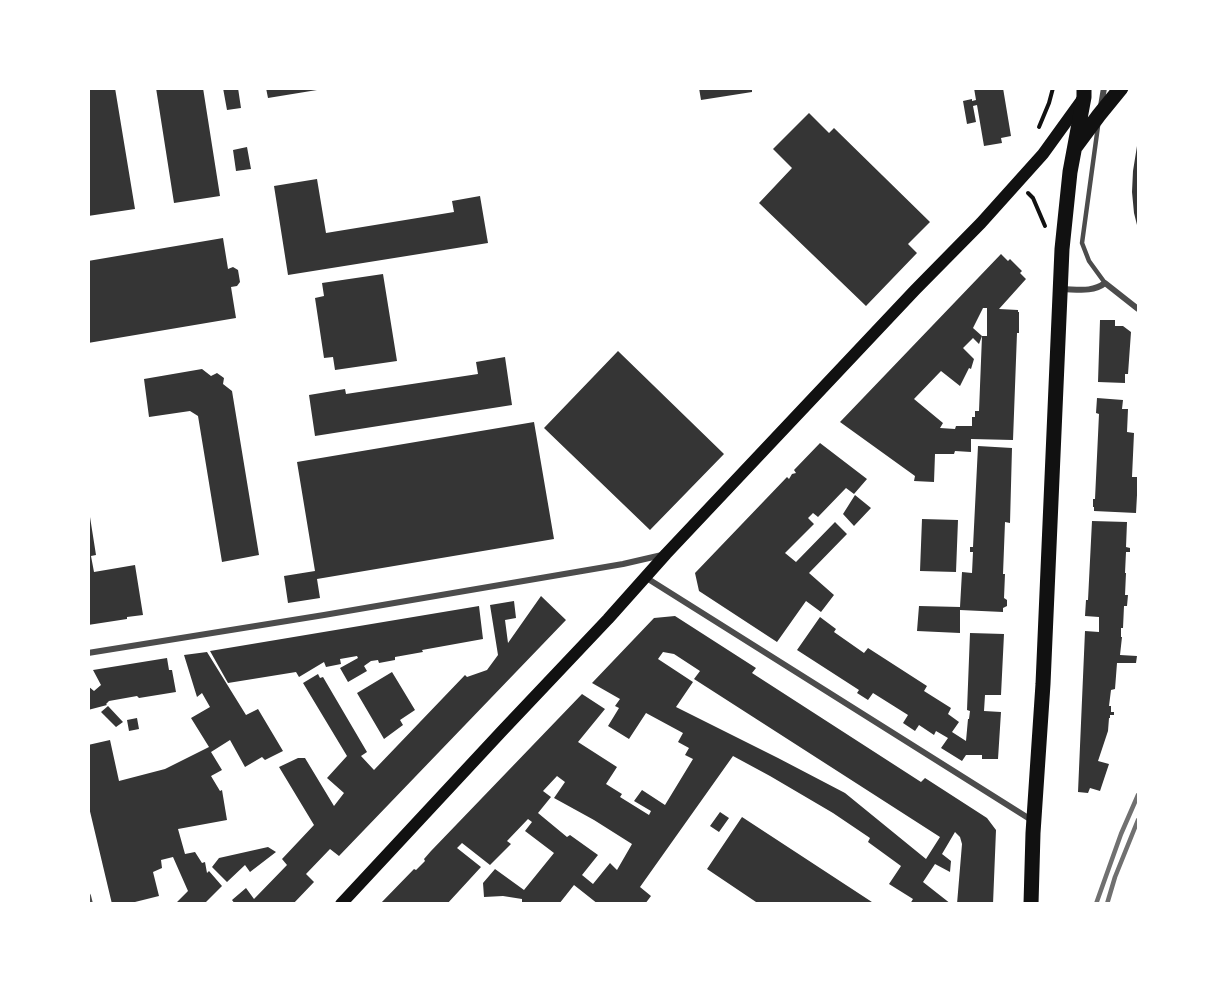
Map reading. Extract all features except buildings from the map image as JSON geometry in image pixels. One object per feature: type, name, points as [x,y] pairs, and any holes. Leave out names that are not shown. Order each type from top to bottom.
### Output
[{"type":"main road","points":[[1074,148],[1121,88]]},
{"type":"main road","points":[[1031,903],[1062,249],[1074,148],[1087,91]]},
{"type":"main road","points":[[341,903],[666,554],[981,223],[1043,154],[1087,91]]},
{"type":"street","points":[[1099,115],[1104,88]]},
{"type":"street","points":[[1060,288],[1091,290],[1099,288],[1103,280],[1138,309]]},
{"type":"street","points":[[88,653],[531,580],[666,554]]},
{"type":"street","points":[[645,577],[1034,822]]},
{"type":"street","points":[[88,896],[90,903]]},
{"type":"lane","points":[[1099,115],[1083,243],[1089,261],[1103,280]]},
{"type":"railway","points":[[1096,904],[1121,834],[1138,795]]},
{"type":"railway","points":[[1107,904],[1115,877],[1138,820]]}]
